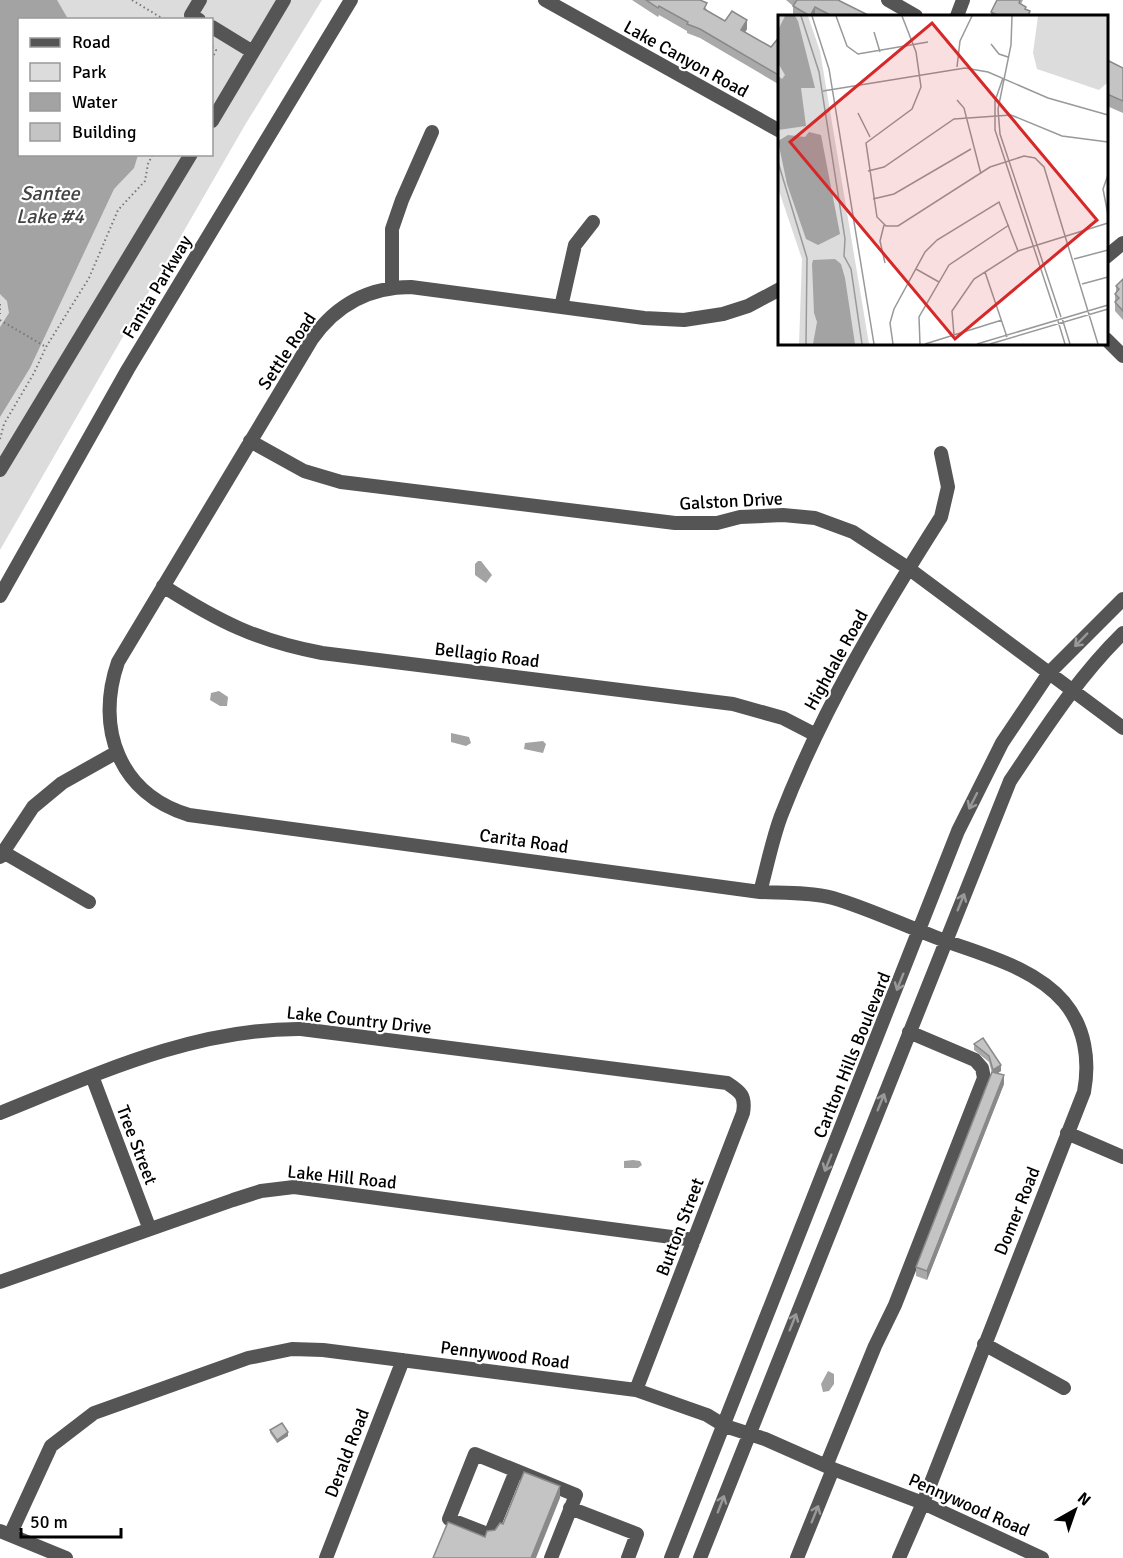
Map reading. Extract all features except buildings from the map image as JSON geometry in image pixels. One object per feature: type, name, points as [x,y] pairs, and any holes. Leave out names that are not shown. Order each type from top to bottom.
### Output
[{"type":"street","points":[[196,18],[191,15],[200,0]]},
{"type":"street","points":[[213,119],[284,0]]},
{"type":"street","name":"Fanita Parkway","points":[[0,596],[128,369],[351,0]]},
{"type":"street","name":"Lake Canyon Road","points":[[545,0],[778,130]]},
{"type":"street","points":[[888,0],[914,15]]},
{"type":"street","points":[[957,15],[963,0]]},
{"type":"street","points":[[213,28],[253,52]]},
{"type":"street","points":[[392,287],[392,229],[402,200],[432,132]]},
{"type":"street","points":[[0,470],[190,156]]},
{"type":"street","points":[[561,307],[574,245],[593,222]]},
{"type":"street","points":[[1108,256],[1123,243]]},
{"type":"street","name":"Settle Road","points":[[117,752],[109,714],[113,674],[118,662],[320,327],[352,301],[392,287],[411,287],[644,318],[695,319],[740,309],[778,290]]},
{"type":"street","points":[[1108,340],[1123,356]]},
{"type":"street","name":"Galston Drive","points":[[250,441],[304,471],[342,482],[675,524],[717,523],[740,517],[783,515],[815,518],[853,532],[908,568],[1123,728]]},
{"type":"street","name":"Highdale Road","points":[[760,892],[780,819],[841,683],[908,568],[941,517],[948,486],[941,453]]},
{"type":"street","name":"Bellagio Road","points":[[163,586],[216,619],[280,645],[322,653],[733,704],[783,718],[816,735]]},
{"type":"street","name":"Carlton Hills Boulevard","points":[[671,1558],[967,814],[1002,743],[1049,673],[1123,599]]},
{"type":"street","points":[[700,1558],[1010,782],[1072,689],[1123,633]]},
{"type":"street","points":[[89,902],[2,854],[33,807],[62,783],[117,752]]},
{"type":"street","name":"Carita Road","points":[[117,752],[126,771],[142,790],[166,806],[189,814],[760,892],[832,898],[945,941]]},
{"type":"street","name":"Domer Road","points":[[899,1558],[923,1503],[1067,1133],[1080,1105],[1087,1079],[1083,1040],[1073,1016],[1062,1000],[1035,977],[945,941]]},
{"type":"street","name":"Lake Country Drive","points":[[0,1113],[92,1076],[201,1039],[270,1029],[301,1029],[727,1083]]},
{"type":"street","points":[[797,1558],[875,1346],[895,1305],[984,1078],[982,1068],[975,1060],[909,1032]]},
{"type":"street","name":"Tree Street","points":[[92,1076],[149,1227]]},
{"type":"street","name":"Button Street","points":[[636,1390],[743,1113],[746,1100],[740,1091],[727,1083]]},
{"type":"street","points":[[1067,1133],[1123,1157]]},
{"type":"street","name":"Lake Hill Road","points":[[0,1282],[149,1227],[261,1191],[294,1187],[694,1240]]},
{"type":"street","points":[[984,1344],[1064,1388]]},
{"type":"street","name":"Pennywood Road","points":[[5,1533],[51,1446],[94,1413],[265,1353],[292,1349],[323,1350],[636,1390],[707,1415],[725,1426],[923,1503],[1042,1558]]},
{"type":"street","name":"Derald Road","points":[[326,1558],[403,1360]]},
{"type":"street","points":[[516,1471],[490,1535],[449,1519],[475,1454],[576,1495],[551,1558]]},
{"type":"street","points":[[570,1508],[637,1534],[628,1558]]},
{"type":"street","points":[[5,1533],[66,1558]]},
{"type":"path","points":[[132,0],[162,18]]},
{"type":"path","points":[[140,5],[143,0]]},
{"type":"path","points":[[0,439],[4,424],[34,373],[46,347],[89,278],[118,210],[145,181],[152,156]]},
{"type":"path","points":[[0,304],[0,315]]},
{"type":"path","points":[[1,320],[46,347]]},
{"type":"green space","points":[[0,0],[322,0],[245,125],[0,550]]},
{"type":"water","name":"Santee Lake #4","points":[[0,0],[57,0],[67,18],[18,18],[18,156],[138,156],[134,168],[114,189],[30,368],[0,417],[0,327],[9,313],[7,301],[0,294]]},
{"type":"water","points":[[481,561],[492,575],[486,583],[475,575],[475,564]]},
{"type":"water","points":[[219,691],[228,697],[227,706],[220,706],[210,700],[211,693]]},
{"type":"water","points":[[451,733],[469,737],[471,743],[466,746],[451,742]]},
{"type":"water","points":[[543,741],[546,744],[543,753],[524,749],[525,743]]},
{"type":"water","points":[[624,1161],[640,1161],[642,1165],[638,1168],[624,1168]]},
{"type":"water","points":[[828,1371],[834,1374],[834,1384],[829,1391],[823,1392],[821,1384]]}]
